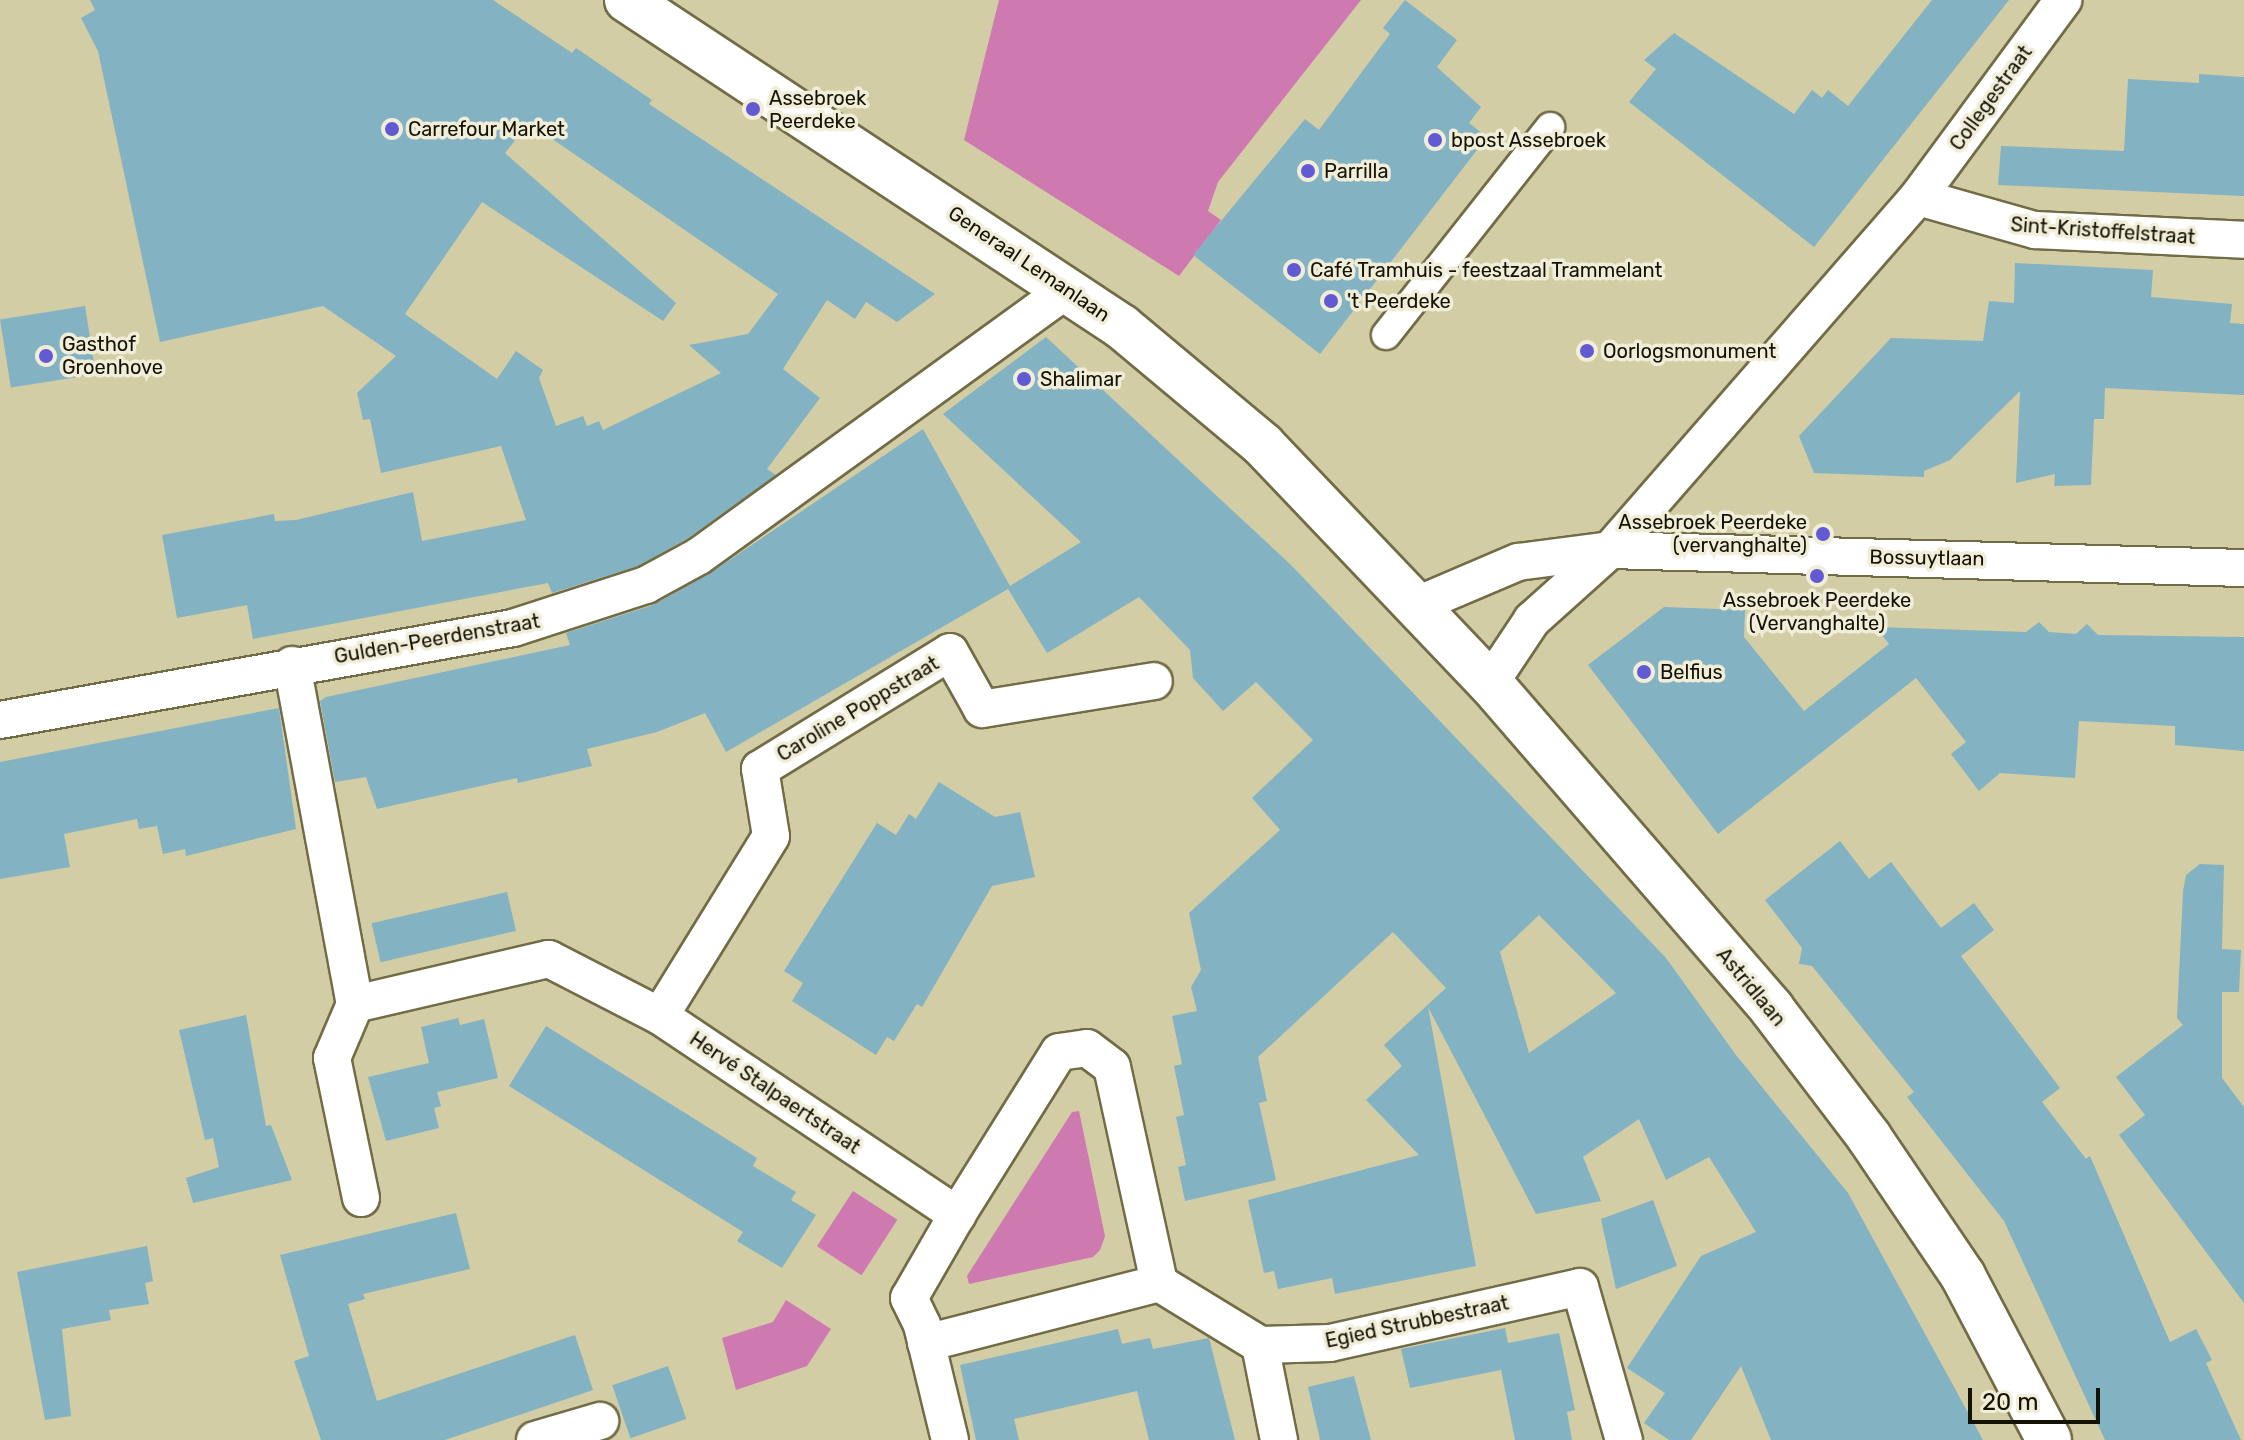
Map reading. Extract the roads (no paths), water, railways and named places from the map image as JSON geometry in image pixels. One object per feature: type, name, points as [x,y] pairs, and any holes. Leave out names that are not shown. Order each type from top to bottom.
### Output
[{"type":"main road","name":"Generaal Lemanlaan","points":[[627,0],[1068,289],[1241,423],[1406,591]]},
{"type":"main road","name":"Astridlaan","points":[[1406,591],[1490,683],[1772,1009],[1869,1137],[1963,1276],[2049,1440]]},
{"type":"street","name":"Collegestraat","points":[[1610,550],[1918,197],[2063,0]]},
{"type":"street","points":[[1386,335],[1550,127]]},
{"type":"street","name":"Sint-Kristoffelstraat","points":[[1918,197],[2035,230],[2244,240]]},
{"type":"street","name":"Gulden-Peerdenstraat","points":[[0,720],[292,665],[513,628],[646,585],[699,556],[1068,289]]},
{"type":"street","points":[[1490,683],[1532,620],[1610,550]]},
{"type":"street","name":"Bossuytlaan","points":[[1406,591],[1518,562],[1610,550],[2244,568]]},
{"type":"street","name":"Caroline Poppstraat","points":[[660,1016],[771,836],[760,769],[950,652],[982,709],[1154,681]]},
{"type":"street","points":[[292,665],[355,1004],[332,1058],[361,1198]]},
{"type":"street","name":"Hervé Stalpaertstraat","points":[[355,1004],[549,959],[660,1016],[957,1215]]},
{"type":"street","points":[[950,1440],[926,1343],[909,1298],[1059,1052],[1087,1048],[1112,1067],[1159,1283]]},
{"type":"street","points":[[926,1343],[1159,1283],[1260,1345],[1279,1440]]},
{"type":"street","name":"Egied Strubbestraat","points":[[1260,1345],[1330,1343],[1580,1287],[1624,1440]]},
{"type":"street","points":[[535,1440],[600,1421]]},
{"type":"place","name":"Assebroek Peerdeke","points":[[753,109]]},
{"type":"place","name":"Carrefour Market","points":[[392,129]]},
{"type":"place","name":"bpost Assebroek","points":[[1435,140]]},
{"type":"place","name":"Parrilla","points":[[1308,171]]},
{"type":"place","name":"Café Tramhuis - feestzaal Trammelant","points":[[1294,270]]},
{"type":"place","name":"'t Peerdeke","points":[[1331,301]]},
{"type":"place","name":"Oorlogsmonument","points":[[1587,351]]},
{"type":"place","name":"Gasthof Groenhove","points":[[46,356]]},
{"type":"place","name":"Shalimar","points":[[1024,379]]},
{"type":"place","name":"Assebroek Peerdeke (vervanghalte)","points":[[1823,534]]},
{"type":"place","name":"Assebroek Peerdeke (Vervanghalte)","points":[[1817,576]]},
{"type":"place","name":"Belfius","points":[[1644,672]]}]
